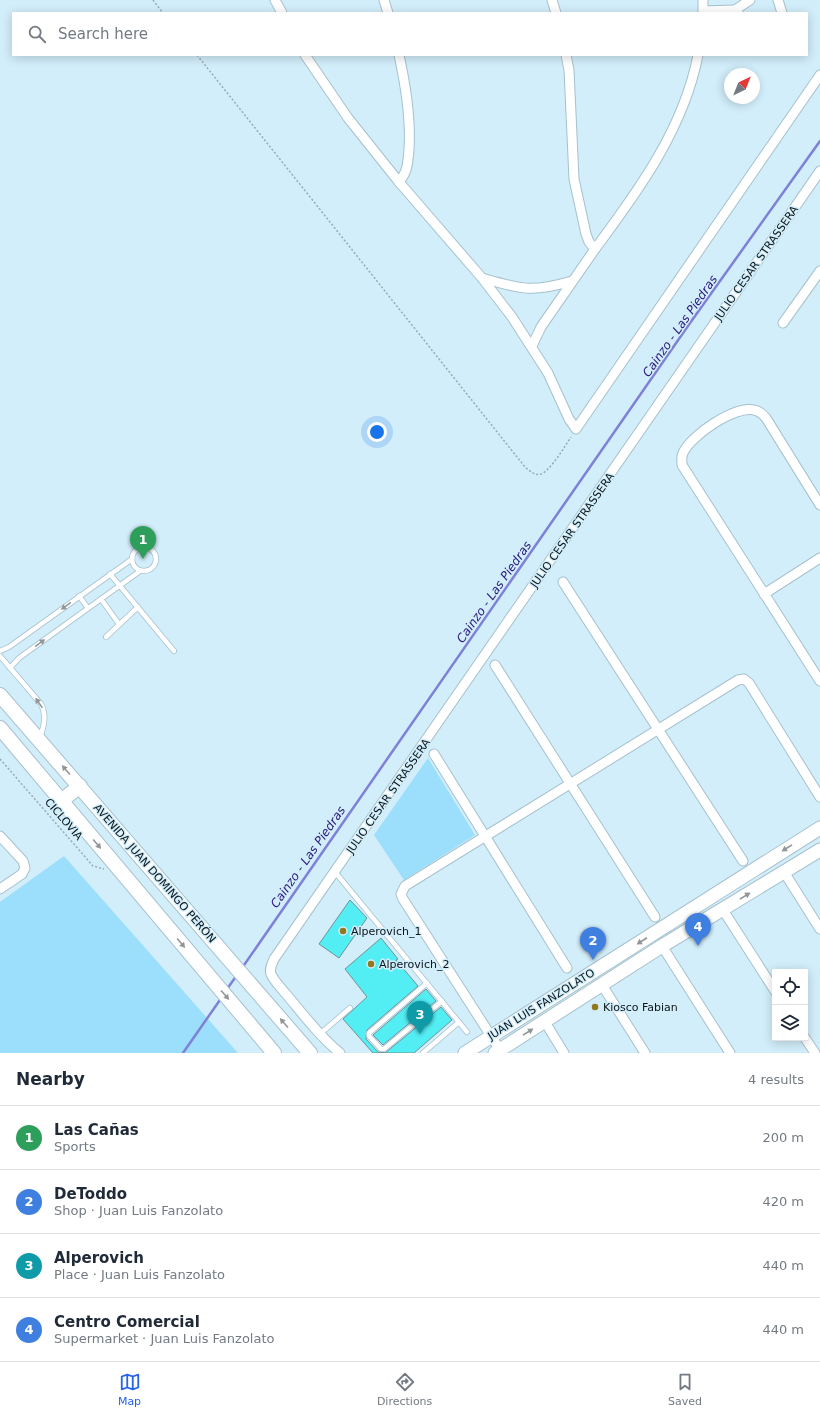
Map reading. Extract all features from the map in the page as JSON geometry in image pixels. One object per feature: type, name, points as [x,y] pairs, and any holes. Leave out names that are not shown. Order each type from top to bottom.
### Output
[{"type":"main road","name":"AVENIDA JUAN DOMINGO PERÓN","points":[[0,694],[310,1053]]},
{"type":"main road","points":[[0,728],[274,1053]]},
{"type":"main road","points":[[61,801],[80,786]]},
{"type":"street","points":[[275,0],[281,12]]},
{"type":"street","points":[[384,0],[388,12]]},
{"type":"street","points":[[552,0],[556,12]]},
{"type":"street","points":[[703,0],[704,12],[737,11],[750,0]]},
{"type":"street","points":[[778,0],[782,12]]},
{"type":"street","points":[[306,56],[348,118],[399,182],[482,278],[532,346],[548,373],[569,419],[576,429],[820,75]]},
{"type":"street","points":[[399,56],[407,118],[408,149],[407,166],[399,182]]},
{"type":"street","points":[[566,56],[569,70],[574,179],[586,234],[589,242],[595,249]]},
{"type":"street","points":[[532,346],[539,330],[572,281],[624,210],[660,155],[677,122],[691,86],[698,56]]},
{"type":"street","name":"JULIO CESAR STRASSERA","points":[[320,1034],[275,980],[271,973],[271,967],[335,872],[820,171]]},
{"type":"street","points":[[783,323],[820,270]]},
{"type":"street","points":[[482,278],[520,288],[536,289],[572,281]]},
{"type":"street","points":[[820,505],[766,418],[761,413],[753,410],[738,412],[718,421],[695,438],[683,452],[681,458],[682,465],[820,680]]},
{"type":"street","points":[[764,594],[820,558]]},
{"type":"street","points":[[562,582],[743,861]]},
{"type":"street","points":[[495,665],[659,922],[667,943],[730,1053]]},
{"type":"street","points":[[498,1051],[491,1036],[401,894],[405,886],[738,680],[744,678],[749,683],[820,797]]},
{"type":"street","points":[[434,754],[567,968]]},
{"type":"street","name":"JUAN LUIS FANZOLATO","points":[[465,1053],[659,922],[820,828]]},
{"type":"street","points":[[0,836],[22,861],[25,868],[22,874],[0,889]]},
{"type":"street","name":"JUAN LUIS FANZOLATO","points":[[498,1051],[667,943],[820,850]]},
{"type":"street","points":[[784,872],[820,929]]},
{"type":"street","points":[[723,910],[772,986]]},
{"type":"street","points":[[602,985],[645,1053]]},
{"type":"street","points":[[545,1022],[564,1053]]},
{"type":"street","points":[[320,1034],[340,1053]]},
{"type":"street","points":[[807,1041],[815,1051]]},
{"type":"lane","points":[[0,651],[10,647],[132,559],[135,552],[141,548],[149,549],[154,554],[155,562],[151,569],[140,571],[120,585],[19,658],[10,668]]},
{"type":"lane","points":[[132,559],[134,566],[140,571]]},
{"type":"lane","points":[[110,574],[174,651]]},
{"type":"lane","points":[[79,596],[88,608]]},
{"type":"lane","points":[[101,599],[119,624]]},
{"type":"lane","points":[[106,637],[138,607]]},
{"type":"lane","points":[[0,656],[41,704],[45,712],[44,723],[39,739]]},
{"type":"lane","points":[[335,872],[467,1032]]},
{"type":"lane","points":[[426,983],[369,1033],[369,1036],[381,1049],[384,1049],[442,1001]]},
{"type":"lane","points":[[320,1034],[350,1008]]},
{"type":"lane","points":[[423,1053],[459,1022]]},
{"type":"path","points":[[153,0],[163,12]]},
{"type":"path","points":[[198,56],[525,467],[533,474],[541,474],[549,467],[576,429]]},
{"type":"path","name":"CICLOVIA","points":[[0,759],[93,866],[106,870]]},
{"type":"shaded area","points":[[428,758],[475,835],[404,880],[374,835]]},
{"type":"shaded area","points":[[64,856],[238,1053],[0,1053],[0,902]]},
{"type":"building","name":"Alperovich_1","points":[[350,900],[367,918],[339,958],[319,944]]},
{"type":"building","points":[[381,938],[398,959],[396,960],[418,986],[367,1030],[366,1039],[378,1052],[385,1053],[373,1053],[343,1019],[367,997],[345,969]]},
{"type":"building","points":[[426,989],[436,1001],[383,1045],[373,1035]]},
{"type":"building","points":[[441,1007],[452,1020],[414,1053],[385,1053]]},
{"type":"waterway","name":"Cainzo - Las Piedras","points":[[242,968],[690,323],[820,141]]},
{"type":"waterway","name":"Cainzo - Las Piedras","points":[[227,989],[237,975]]},
{"type":"waterway","name":"Cainzo - Las Piedras","points":[[183,1053],[222,997]]},
{"type":"place","name":"Las Cañas","points":[[143,559]]},
{"type":"place","name":"Alperovich_1","points":[[343,931]]},
{"type":"place","name":"Centro Comercial","points":[[698,946]]},
{"type":"place","name":"DeToddo","points":[[593,960]]},
{"type":"place","name":"Alperovich_2","points":[[371,964]]},
{"type":"place","name":"Kiosco Fabian","points":[[595,1007]]},
{"type":"place","name":"Alperovich","points":[[420,1034]]}]
